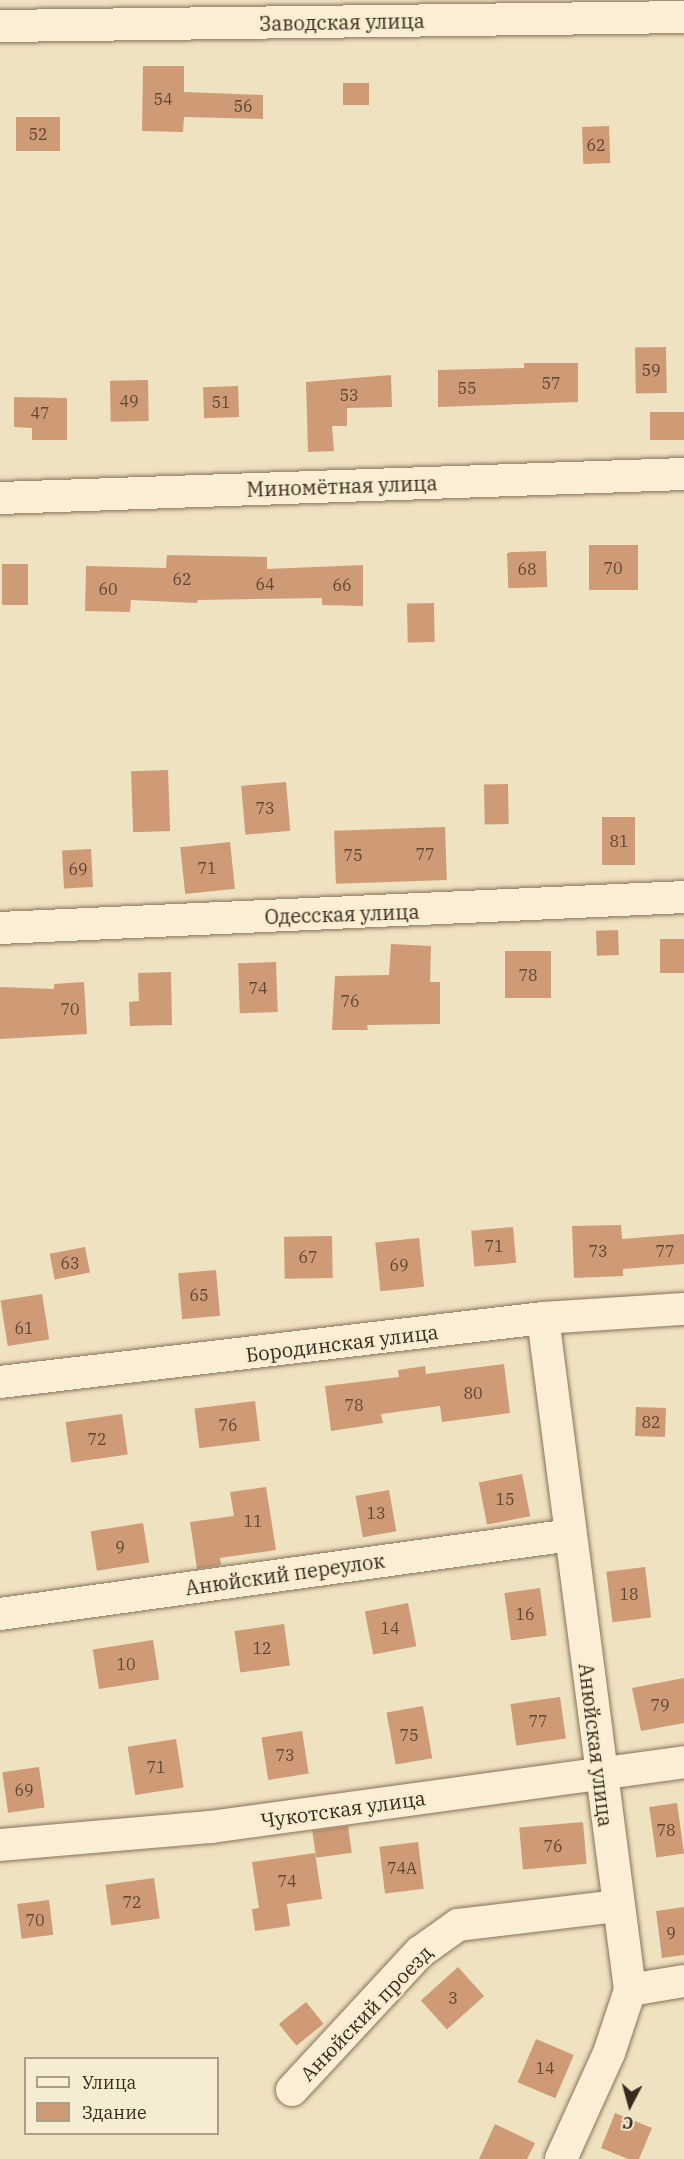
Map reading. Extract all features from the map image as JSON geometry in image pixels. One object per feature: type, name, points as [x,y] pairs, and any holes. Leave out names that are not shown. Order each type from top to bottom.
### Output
[{"type":"street","name":"Заводская улица","points":[[0,26],[684,17]]},
{"type":"street","name":"Миномётная улица","points":[[0,498],[684,474]]},
{"type":"street","name":"Одесская улица","points":[[0,928],[684,897]]},
{"type":"street","name":"Бородинская улица","points":[[0,1382],[543,1318],[684,1309]]},
{"type":"street","name":"Анюйская улица","points":[[543,1318],[600,1775],[630,1990],[609,2053],[561,2159]]},
{"type":"street","name":"Анюйский переулок","points":[[0,1614],[570,1534]]},
{"type":"street","name":"Чукотская улица","points":[[0,1845],[211,1827],[684,1762]]},
{"type":"street","name":"Анюйский проезд","points":[[292,2090],[420,1952],[458,1925],[617,1906]]},
{"type":"street","points":[[630,1990],[684,1981]]},
{"type":"building","points":[[143,66],[184,66],[184,92],[263,95],[263,119],[184,117],[183,132],[142,131]]},
{"type":"building","points":[[343,83],[369,83],[369,105],[343,105]]},
{"type":"building","points":[[16,117],[60,117],[60,151],[16,151]]},
{"type":"building","points":[[609,126],[610,163],[583,164],[582,127]]},
{"type":"building","points":[[666,347],[667,393],[636,394],[635,348]]},
{"type":"building","points":[[524,363],[578,363],[578,402],[438,407],[438,370],[524,368]]},
{"type":"building","points":[[391,375],[392,407],[347,408],[347,426],[332,426],[334,451],[308,452],[306,382]]},
{"type":"building","points":[[148,380],[149,421],[111,422],[110,381]]},
{"type":"building","points":[[238,386],[239,417],[204,418],[203,387]]},
{"type":"building","points":[[14,397],[67,398],[67,440],[32,440],[32,428],[14,427]]},
{"type":"building","points":[[650,412],[684,412],[684,440],[650,440]]},
{"type":"building","points":[[589,545],[638,545],[638,590],[589,590]]},
{"type":"building","points":[[546,551],[547,587],[508,588],[507,552]]},
{"type":"building","points":[[167,555],[267,557],[267,569],[363,565],[363,606],[322,605],[322,598],[198,600],[197,603],[131,600],[130,612],[85,611],[86,566],[166,568]]},
{"type":"building","points":[[2,564],[28,564],[28,605],[2,605]]},
{"type":"building","points":[[407,603],[434,603],[435,642],[408,642]]},
{"type":"building","points":[[168,770],[170,831],[133,832],[131,771]]},
{"type":"building","points":[[286,782],[290,831],[245,835],[241,786]]},
{"type":"building","points":[[484,784],[508,784],[509,824],[485,824]]},
{"type":"building","points":[[602,817],[635,817],[635,865],[602,865]]},
{"type":"building","points":[[445,827],[447,880],[336,884],[334,831]]},
{"type":"building","points":[[230,842],[235,889],[185,894],[180,847]]},
{"type":"building","points":[[91,849],[93,887],[64,888],[62,851]]},
{"type":"building","points":[[618,930],[619,955],[597,956],[596,931]]},
{"type":"building","points":[[660,939],[684,939],[684,973],[660,973]]},
{"type":"building","points":[[391,944],[431,946],[430,982],[440,982],[440,1024],[367,1025],[368,1030],[332,1030],[335,976],[389,975]]},
{"type":"building","points":[[505,951],[551,951],[551,998],[505,998]]},
{"type":"building","points":[[276,962],[278,1012],[240,1013],[238,963]]},
{"type":"building","points":[[171,972],[172,1025],[130,1026],[129,1002],[139,1001],[138,973]]},
{"type":"building","points":[[84,982],[87,1034],[0,1039],[0,987],[54,989],[54,984]]},
{"type":"building","points":[[621,1225],[622,1239],[684,1234],[684,1264],[623,1269],[623,1276],[574,1278],[572,1226]]},
{"type":"building","points":[[513,1227],[516,1263],[474,1267],[471,1231]]},
{"type":"building","points":[[332,1236],[333,1278],[285,1279],[284,1237]]},
{"type":"building","points":[[419,1238],[424,1287],[380,1291],[375,1243]]},
{"type":"building","points":[[85,1247],[90,1273],[55,1279],[50,1254]]},
{"type":"building","points":[[216,1270],[220,1316],[182,1319],[178,1273]]},
{"type":"building","points":[[42,1294],[49,1339],[8,1346],[1,1301]]},
{"type":"building","points":[[504,1364],[510,1413],[442,1422],[440,1406],[381,1414],[383,1423],[331,1431],[325,1386],[399,1377],[398,1370],[425,1366],[426,1374]]},
{"type":"building","points":[[255,1401],[260,1441],[199,1448],[194,1408]]},
{"type":"building","points":[[636,1407],[666,1408],[665,1437],[635,1436]]},
{"type":"building","points":[[122,1414],[128,1455],[71,1463],[66,1422]]},
{"type":"building","points":[[522,1474],[530,1516],[487,1525],[479,1482]]},
{"type":"building","points":[[266,1487],[276,1550],[220,1558],[221,1565],[197,1569],[190,1522],[234,1516],[230,1492]]},
{"type":"building","points":[[389,1490],[396,1531],[363,1537],[356,1496]]},
{"type":"building","points":[[143,1523],[149,1563],[97,1571],[91,1531]]},
{"type":"building","points":[[645,1567],[651,1618],[613,1622],[606,1572]]},
{"type":"building","points":[[540,1588],[547,1636],[511,1641],[504,1593]]},
{"type":"building","points":[[408,1603],[416,1646],[373,1655],[365,1611]]},
{"type":"building","points":[[284,1624],[290,1666],[240,1673],[234,1631]]},
{"type":"building","points":[[153,1640],[159,1680],[99,1689],[93,1650]]},
{"type":"building","points":[[684,1678],[684,1723],[641,1731],[632,1688]]},
{"type":"building","points":[[560,1697],[566,1739],[516,1746],[510,1704]]},
{"type":"building","points":[[423,1706],[432,1758],[396,1765],[387,1712]]},
{"type":"building","points":[[302,1731],[309,1773],[268,1780],[262,1737]]},
{"type":"building","points":[[176,1739],[184,1787],[135,1795],[128,1747]]},
{"type":"building","points":[[39,1767],[45,1808],[8,1813],[2,1772]]},
{"type":"building","points":[[677,1803],[684,1854],[656,1857],[649,1807]]},
{"type":"building","points":[[583,1822],[587,1864],[523,1869],[519,1828]]},
{"type":"building","points":[[348,1826],[352,1853],[316,1858],[312,1831]]},
{"type":"building","points":[[418,1842],[424,1889],[385,1893],[379,1847]]},
{"type":"building","points":[[315,1853],[322,1899],[287,1904],[290,1926],[255,1931],[252,1909],[259,1908],[252,1862]]},
{"type":"building","points":[[154,1878],[160,1919],[111,1925],[105,1885]]},
{"type":"building","points":[[49,1900],[53,1935],[22,1939],[17,1904]]},
{"type":"building","points":[[684,1907],[684,1955],[662,1958],[656,1911]]},
{"type":"building","points":[[458,1967],[484,1996],[447,2029],[421,2000]]},
{"type":"building","points":[[306,2002],[324,2024],[296,2046],[279,2024]]},
{"type":"building","points":[[536,2039],[574,2055],[555,2098],[518,2082]]},
{"type":"building","points":[[615,2113],[652,2128],[639,2159],[628,2159],[601,2148]]},
{"type":"building","points":[[495,2124],[535,2143],[527,2159],[479,2159]]}]
